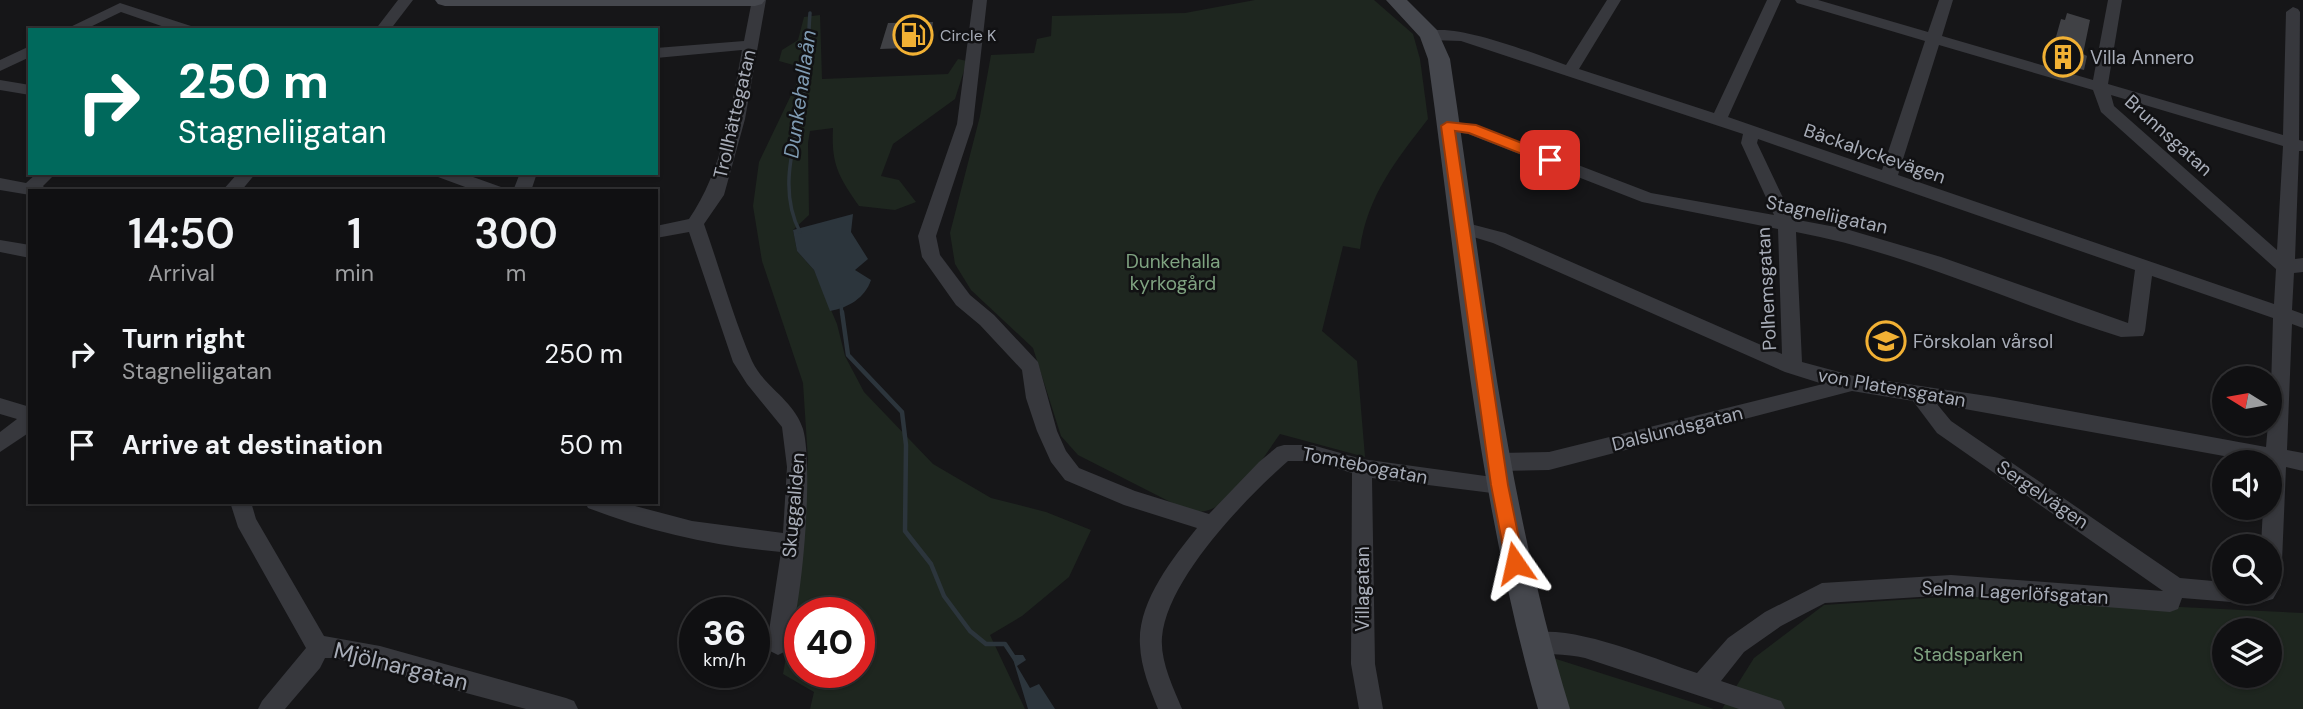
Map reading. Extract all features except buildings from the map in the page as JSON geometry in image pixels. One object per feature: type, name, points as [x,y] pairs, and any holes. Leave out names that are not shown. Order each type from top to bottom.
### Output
[{"type":"street","points":[[384,28],[406,0]]},
{"type":"street","points":[[445,0],[757,0]]},
{"type":"street","name":"Trollhättegatan","points":[[695,224],[715,195],[723,169],[737,118],[757,0]]},
{"type":"street","points":[[979,0],[965,124],[927,236],[931,257],[963,300],[987,320],[1031,367],[1036,398],[1047,431],[1058,456],[1072,474],[1131,499],[1213,524]]},
{"type":"street","points":[[1396,0],[1430,36],[1439,59],[1499,474],[1534,642],[1554,709]]},
{"type":"street","points":[[1569,72],[1614,0]]},
{"type":"street","points":[[1719,120],[1774,0]]},
{"type":"street","points":[[1802,0],[2297,144]]},
{"type":"street","points":[[1888,179],[1946,0]]},
{"type":"street","name":"Brunnsgatan","points":[[2115,0],[2100,87],[2103,101],[2112,115],[2294,266]]},
{"type":"street","points":[[75,28],[120,7],[183,28]]},
{"type":"street","points":[[2276,450],[2282,314],[2294,266],[2297,144],[2293,12]]},
{"type":"street","name":"Bäckalyckevägen","points":[[1430,36],[1462,36],[1719,120],[2303,321]]},
{"type":"street","points":[[658,53],[749,45]]},
{"type":"street","points":[[0,66],[28,52]]},
{"type":"street","points":[[0,85],[28,90]]},
{"type":"street","name":"Stagneliigatan","points":[[1447,126],[1471,129],[1648,198],[1846,235],[1935,261],[2121,330],[2136,331],[2144,268]]},
{"type":"street","name":"Polhemsgatan","points":[[1752,133],[1749,143],[1787,225],[1792,367]]},
{"type":"street","points":[[35,189],[46,175]]},
{"type":"street","points":[[232,189],[246,175]]},
{"type":"street","points":[[450,175],[489,189]]},
{"type":"street","points":[[0,184],[28,189]]},
{"type":"street","points":[[658,232],[695,224]]},
{"type":"street","name":"Skuggaliden","points":[[695,224],[750,377],[781,409],[792,425],[798,442],[791,543],[778,644]]},
{"type":"street","name":"von Platensgatan","points":[[1463,228],[1499,238],[1792,367],[1854,384],[2242,450]]},
{"type":"street","points":[[0,246],[28,252]]},
{"type":"street","name":"Dalslundsgatan","points":[[1499,474],[1854,384]]},
{"type":"street","name":"Sergelvägen","points":[[1919,393],[1934,417],[1944,427],[2146,565],[2175,588]]},
{"type":"street","points":[[0,406],[28,414]]},
{"type":"street","points":[[0,444],[28,422]]},
{"type":"street","name":"Tomtebogatan","points":[[1170,709],[1159,684],[1153,653],[1151,637],[1155,612],[1213,524],[1283,453],[1312,453],[1362,468],[1499,474]]},
{"type":"street","name":"von Platensgatan","points":[[2282,457],[2303,462]]},
{"type":"street","name":"Villagatan","points":[[1362,468],[1363,664],[1371,709]]},
{"type":"street","points":[[241,504],[246,521],[318,647],[312,660],[270,709]]},
{"type":"street","points":[[600,504],[653,524],[705,534],[791,543]]},
{"type":"street","name":"Selma Lagerlöfsgatan","points":[[1703,684],[1736,645],[1773,619],[1822,593],[1951,585],[2170,602],[2175,588]]},
{"type":"street","points":[[2175,588],[2212,591]]},
{"type":"street","points":[[1534,642],[1564,642],[1585,647],[1773,709]]},
{"type":"street","name":"Mjölnargatan","points":[[318,647],[335,647],[380,657],[566,709]]},
{"type":"green space","name":"Dunkehalla kyrkogård","points":[[1255,0],[1374,0],[1413,34],[1420,59],[1428,119],[1376,195],[1360,249],[1343,246],[1322,331],[1357,361],[1365,457],[1280,434],[1241,487],[1229,498],[1216,507],[1203,511],[1188,511],[1078,455],[1061,436],[1033,348],[971,290],[955,264],[950,233],[980,116],[991,55],[1034,53],[1037,39],[1051,36],[1052,16],[1185,13]]},
{"type":"green space","points":[[820,15],[822,79],[948,74],[958,59],[967,61],[955,99],[893,144],[881,176],[899,180],[916,202],[895,210],[859,206],[846,187],[835,161],[833,128],[810,131],[809,215],[793,230],[797,251],[814,270],[837,324],[845,356],[864,392],[933,464],[991,498],[1046,512],[1091,530],[1069,577],[1022,616],[990,635],[1025,709],[810,709],[814,692],[807,688],[875,688],[875,597],[796,597],[808,460],[803,383],[762,261],[753,206],[759,162],[804,68],[779,61],[782,50],[798,40],[804,17]]},
{"type":"green space","name":"Stadsparken","points":[[1958,596],[2303,613],[2303,709],[1722,709],[1754,658],[1824,605]]},
{"type":"green space","points":[[1553,658],[1714,709],[1569,709]]},
{"type":"shaded area","points":[[853,214],[851,232],[868,259],[855,270],[871,280],[865,292],[855,301],[830,311],[814,270],[797,251],[793,230]]},
{"type":"shaded area","points":[[1014,655],[1023,655],[1026,660],[1017,666],[1030,688],[1039,684],[1055,709],[1028,709]]},
{"type":"waterway","name":"Dunkehallaån","points":[[800,232],[789,196],[789,177],[806,84],[810,13]]},
{"type":"waterway","name":"Dunkehallaån","points":[[841,306],[842,314]]},
{"type":"waterway","name":"Dunkehallaån","points":[[842,312],[848,355],[902,412],[906,445],[905,531],[931,564],[944,596],[970,631],[986,644],[1005,644],[1015,659]]},
{"type":"place","name":"Circle K","points":[[913,35]]},
{"type":"place","name":"Villa Annero","points":[[2063,57]]},
{"type":"place","name":"Förskolan vårsol","points":[[1886,341]]},
{"type":"route","points":[[1515,563],[1500,485],[1447,126],[1471,129],[1550,160]]}]
